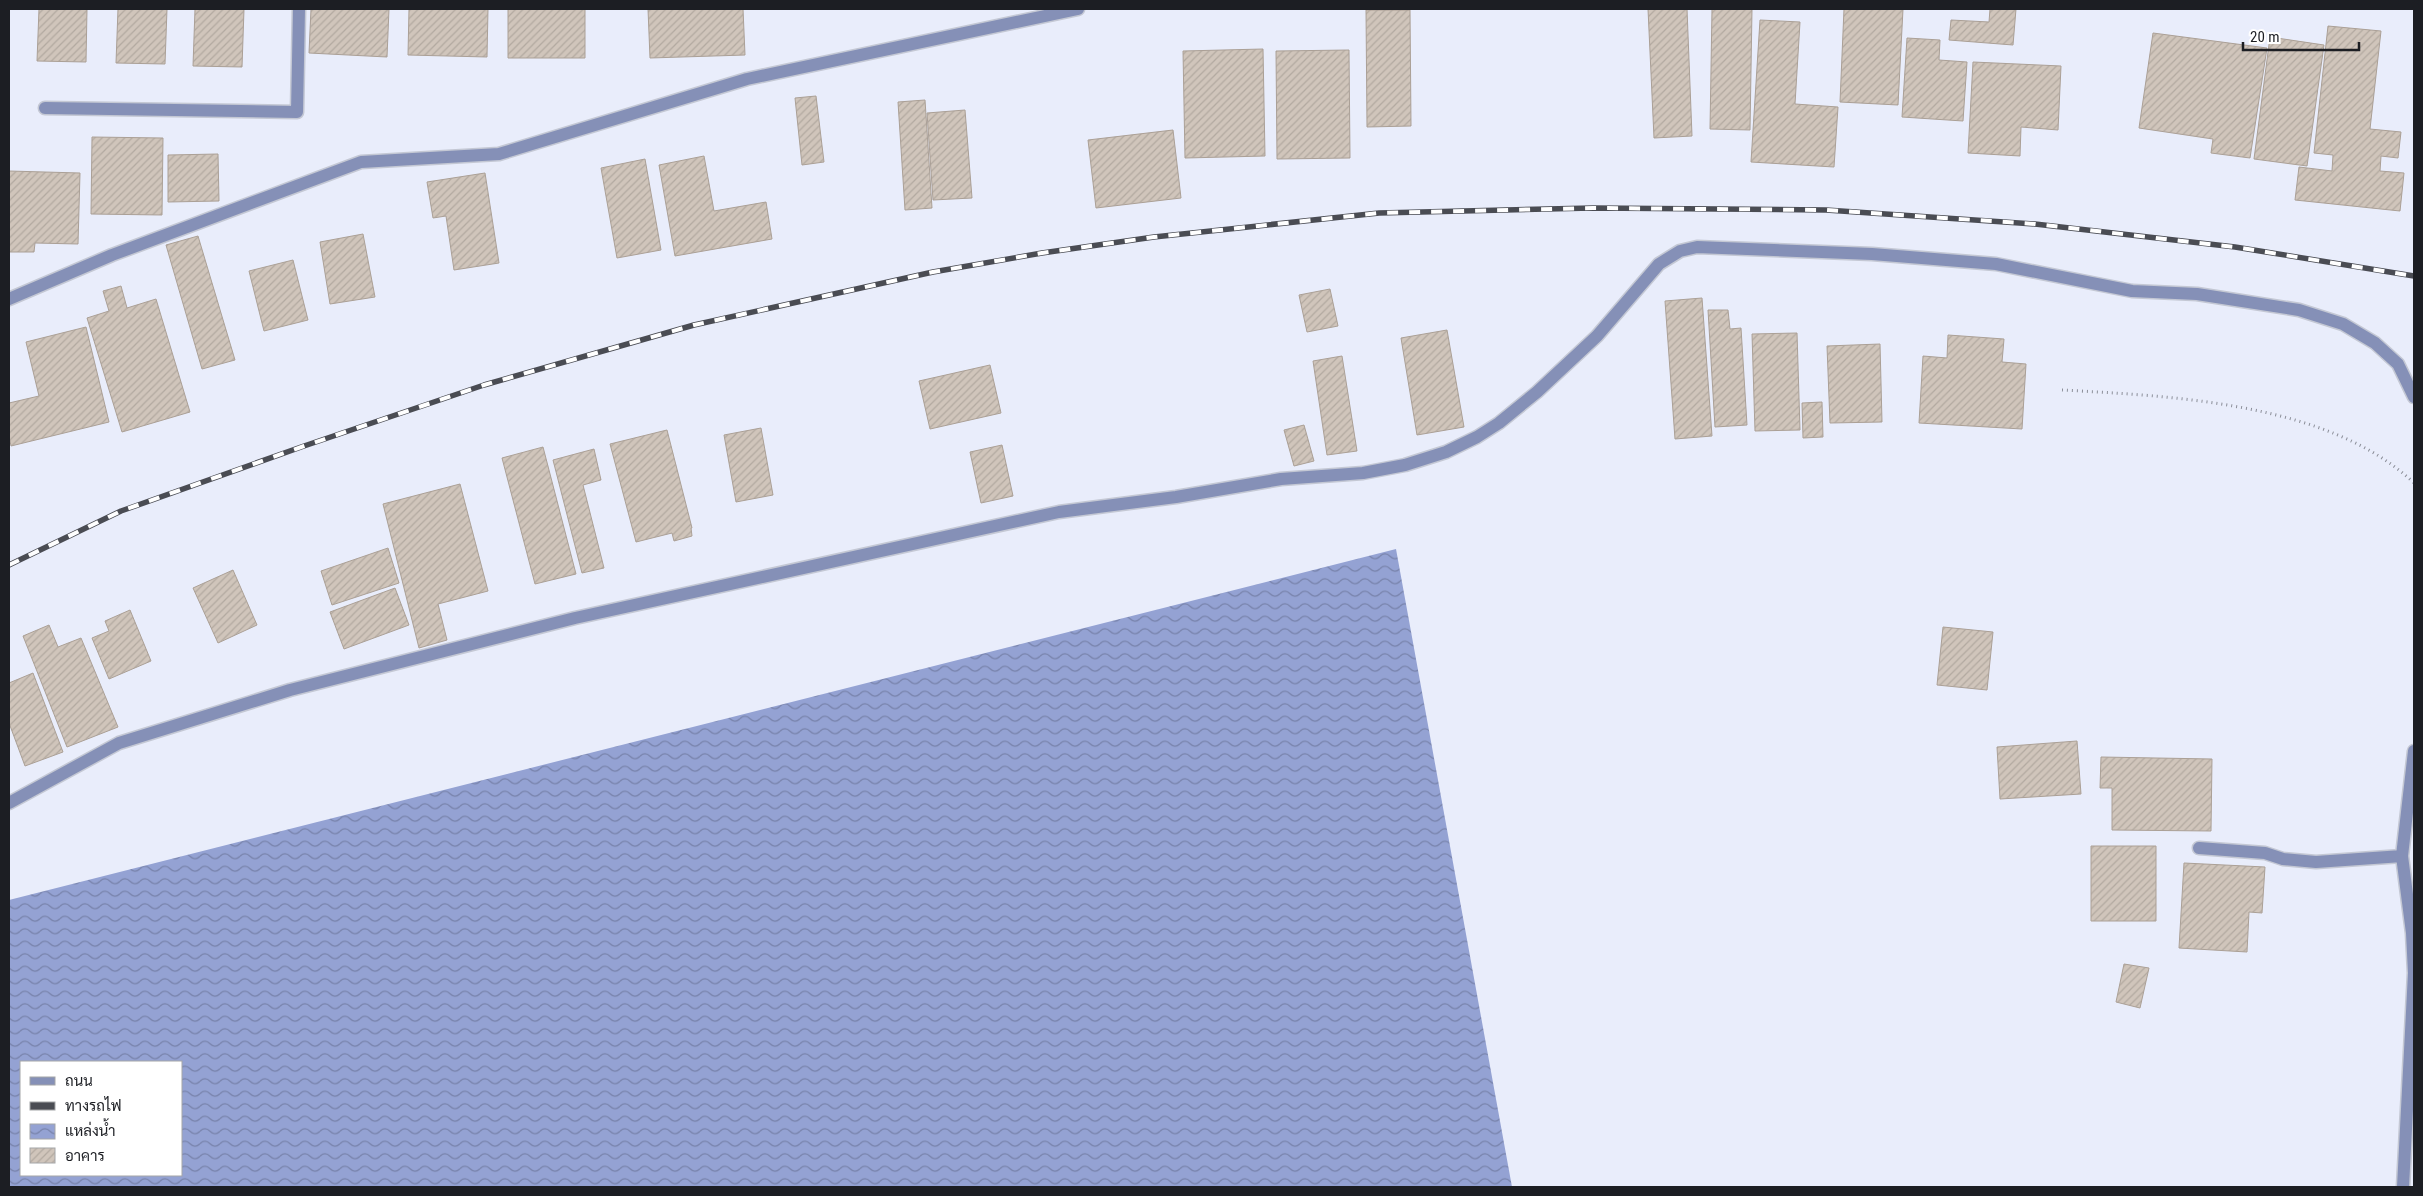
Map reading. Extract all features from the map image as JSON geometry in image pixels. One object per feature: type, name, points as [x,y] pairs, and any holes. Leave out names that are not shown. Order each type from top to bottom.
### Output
[{"type":"street","points":[[45,108],[297,112],[299,9]]},
{"type":"street","points":[[9,299],[112,256],[360,162],[499,154],[747,79],[1078,9]]},
{"type":"street","points":[[9,803],[119,743],[290,690],[576,618],[1059,512],[1176,497],[1281,479],[1363,473],[1405,465],[1438,455],[1477,437],[1537,392],[1597,336],[1659,264],[1672,255],[1688,248],[1863,254],[1996,264],[2132,291],[2198,294],[2299,310],[2343,324],[2376,343],[2398,364],[2414,397]]},
{"type":"street","points":[[2403,1187],[2414,973],[2412,932],[2402,856],[2414,751]]},
{"type":"street","points":[[2199,848],[2265,853],[2283,859],[2316,862],[2402,856]]},
{"type":"path","points":[[2062,390],[2146,396],[2210,404],[2301,420],[2358,443],[2385,459],[2414,483]]},
{"type":"water","points":[[1396,549],[1512,1187],[9,1187],[9,900]]},
{"type":"building","points":[[39,9],[87,9],[86,62],[37,61]]},
{"type":"building","points":[[118,9],[167,9],[165,64],[116,63]]},
{"type":"building","points":[[195,9],[244,9],[242,67],[193,66]]},
{"type":"building","points":[[311,9],[389,9],[387,57],[309,53]]},
{"type":"building","points":[[409,9],[488,9],[487,57],[408,55]]},
{"type":"building","points":[[508,9],[585,9],[585,58],[508,58]]},
{"type":"building","points":[[648,9],[743,9],[745,55],[650,58]]},
{"type":"building","points":[[1648,9],[1687,9],[1692,136],[1654,138]]},
{"type":"building","points":[[1712,9],[1752,9],[1750,130],[1710,129]]},
{"type":"building","points":[[1844,9],[1903,9],[1898,105],[1840,102]]},
{"type":"building","points":[[1990,9],[2016,9],[2013,45],[1949,40],[1951,20],[1989,22]]},
{"type":"building","points":[[1366,10],[1410,10],[1411,126],[1367,127]]},
{"type":"building","points":[[1760,20],[1800,22],[1795,104],[1838,107],[1834,167],[1751,162]]},
{"type":"building","points":[[2328,26],[2381,31],[2370,129],[2401,132],[2398,158],[2381,156],[2380,171],[2404,173],[2400,211],[2295,200],[2299,167],[2332,171],[2333,155],[2314,153]]},
{"type":"building","points":[[2153,33],[2267,48],[2250,158],[2211,153],[2213,139],[2139,128]]},
{"type":"building","points":[[2270,37],[2324,45],[2307,166],[2254,159]]},
{"type":"building","points":[[1907,38],[1940,40],[1939,60],[1967,62],[1963,121],[1902,117]]},
{"type":"building","points":[[1263,49],[1265,156],[1185,158],[1183,51]]},
{"type":"building","points":[[1349,50],[1350,158],[1277,159],[1276,51]]},
{"type":"building","points":[[1973,62],[2061,66],[2058,130],[2021,127],[2020,156],[1968,153]]},
{"type":"building","points":[[816,96],[824,162],[802,165],[795,98]]},
{"type":"building","points":[[925,100],[932,208],[905,210],[898,102]]},
{"type":"building","points":[[965,110],[972,198],[933,200],[927,113]]},
{"type":"building","points":[[1173,130],[1181,198],[1096,208],[1088,140]]},
{"type":"building","points":[[92,137],[163,138],[162,215],[91,214]]},
{"type":"building","points":[[218,154],[219,201],[168,202],[168,155]]},
{"type":"building","points":[[704,156],[714,211],[766,202],[772,239],[675,256],[659,165]]},
{"type":"building","points":[[645,159],[661,250],[617,258],[601,168]]},
{"type":"building","points":[[9,171],[80,173],[78,244],[35,243],[34,252],[9,252]]},
{"type":"building","points":[[485,173],[499,263],[454,270],[446,216],[433,218],[427,182]]},
{"type":"building","points":[[363,234],[375,297],[330,304],[320,242]]},
{"type":"building","points":[[198,236],[235,360],[202,369],[166,245]]},
{"type":"building","points":[[293,260],[308,320],[264,331],[249,271]]},
{"type":"building","points":[[121,286],[127,308],[156,299],[190,412],[122,432],[87,318],[109,311],[103,291]]},
{"type":"building","points":[[1330,289],[1338,326],[1307,332],[1299,295]]},
{"type":"building","points":[[1702,298],[1712,436],[1675,439],[1665,301]]},
{"type":"building","points":[[1708,310],[1728,310],[1730,329],[1741,328],[1747,425],[1715,427]]},
{"type":"building","points":[[86,327],[109,422],[11,446],[9,436],[9,403],[39,396],[26,342]]},
{"type":"building","points":[[1447,330],[1464,427],[1417,435],[1401,338]]},
{"type":"building","points":[[1797,333],[1800,430],[1755,431],[1752,334]]},
{"type":"building","points":[[1948,335],[2004,339],[2002,362],[2026,364],[2022,429],[1919,423],[1923,356],[1947,358]]},
{"type":"building","points":[[1880,344],[1882,422],[1830,423],[1827,346]]},
{"type":"building","points":[[1342,356],[1357,451],[1327,455],[1313,361]]},
{"type":"building","points":[[990,365],[1001,413],[930,429],[919,381]]},
{"type":"building","points":[[1822,402],[1823,437],[1803,438],[1802,403]]},
{"type":"building","points":[[1304,425],[1314,461],[1294,466],[1284,430]]},
{"type":"building","points":[[761,428],[773,495],[736,502],[724,435]]},
{"type":"building","points":[[667,430],[692,528],[692,536],[674,541],[672,533],[636,542],[610,444]]},
{"type":"building","points":[[1002,445],[1013,496],[981,503],[970,452]]},
{"type":"building","points":[[543,447],[576,574],[535,584],[502,458]]},
{"type":"building","points":[[594,449],[601,480],[583,485],[604,568],[582,573],[553,460]]},
{"type":"building","points":[[460,484],[488,591],[438,604],[447,640],[419,648],[383,504]]},
{"type":"building","points":[[388,548],[399,583],[332,605],[321,571]]},
{"type":"building","points":[[233,570],[257,625],[218,643],[193,588]]},
{"type":"building","points":[[395,588],[409,625],[344,649],[330,612]]},
{"type":"building","points":[[130,610],[151,661],[109,679],[92,638],[109,631],[105,621]]},
{"type":"building","points":[[49,625],[58,647],[81,638],[118,727],[67,747],[23,636]]},
{"type":"building","points":[[1943,627],[1993,632],[1987,690],[1937,685]]},
{"type":"building","points":[[33,673],[63,752],[25,766],[9,723],[9,683]]},
{"type":"building","points":[[2077,741],[2081,794],[2000,799],[1997,747]]},
{"type":"building","points":[[2101,757],[2212,759],[2211,831],[2112,830],[2112,788],[2100,788]]},
{"type":"building","points":[[2091,846],[2156,846],[2156,921],[2091,921]]},
{"type":"building","points":[[2184,863],[2265,867],[2262,913],[2249,912],[2247,952],[2179,948]]},
{"type":"building","points":[[2124,964],[2149,968],[2140,1008],[2116,1002]]},
{"type":"railway","points":[[9,565],[121,511],[484,385],[694,325],[933,272],[1042,253],[1154,237],[1379,213],[1593,208],[1826,210],[2035,224],[2235,247],[2414,276]]}]
